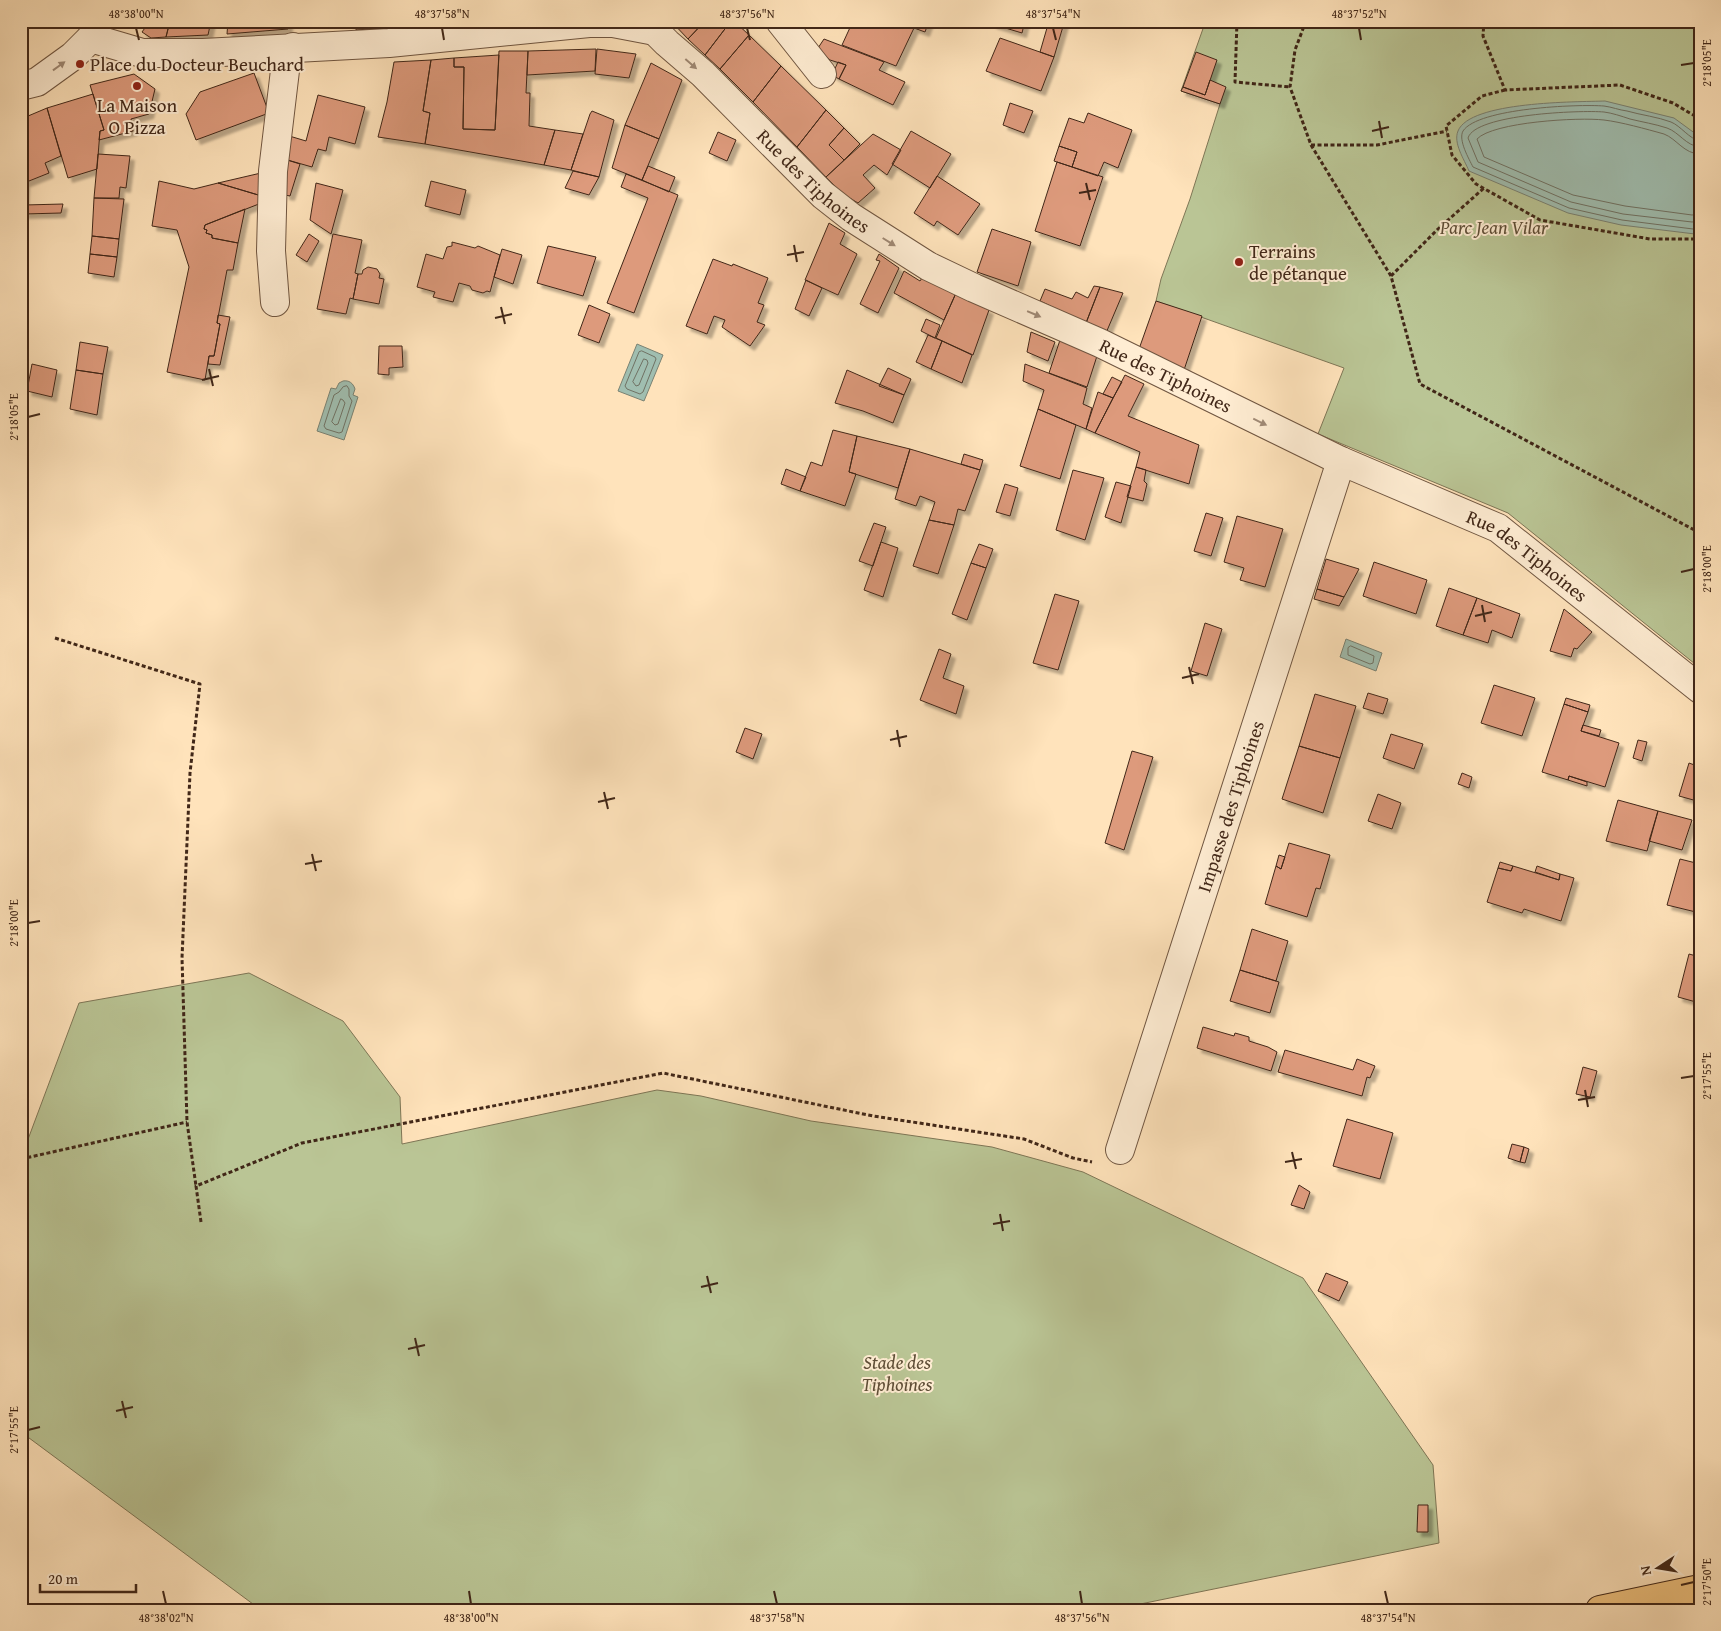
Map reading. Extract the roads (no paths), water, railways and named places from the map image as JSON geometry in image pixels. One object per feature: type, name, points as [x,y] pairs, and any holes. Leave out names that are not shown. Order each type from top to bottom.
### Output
[{"type":"main road","points":[[1600,1610],[1700,1589]]},
{"type":"street","points":[[21,86],[37,82],[73,56],[86,29],[142,53],[203,53],[389,43],[590,22],[653,26]]},
{"type":"street","points":[[783,22],[822,74]]},
{"type":"street","name":"Rue des Tiphoines","points":[[653,26],[667,43],[703,74],[823,195],[851,217],[912,256],[928,266],[974,288],[1100,343],[1341,461],[1498,528],[1700,689]]},
{"type":"street","points":[[275,302],[271,251],[273,171],[286,62],[293,47]]},
{"type":"street","name":"Impasse des Tiphoines","points":[[1120,1150],[1341,461]]},
{"type":"water","points":[[1605,101],[1674,118],[1700,137],[1700,231],[1695,234],[1621,225],[1568,213],[1469,171],[1458,146],[1458,131],[1467,121],[1482,114],[1525,105]]},
{"type":"water","points":[[637,344],[663,355],[644,401],[618,391]]},
{"type":"water","points":[[343,381],[352,384],[355,389],[353,395],[358,397],[344,440],[317,431],[331,388],[336,389],[339,383]]},
{"type":"water","points":[[1346,639],[1382,653],[1376,671],[1340,657]]},
{"type":"place","name":"Place du Docteur Beuchard","points":[[80,64]]},
{"type":"place","name":"La Maison O Pizza","points":[[137,86]]},
{"type":"place","name":"Terrains de pétanque","points":[[1239,262]]},
{"type":"park label","name":"Parc Jean Vilar","points":[[1494,227]]},
{"type":"park label","name":"Stade des Tiphoines","points":[[897,1373]]}]
